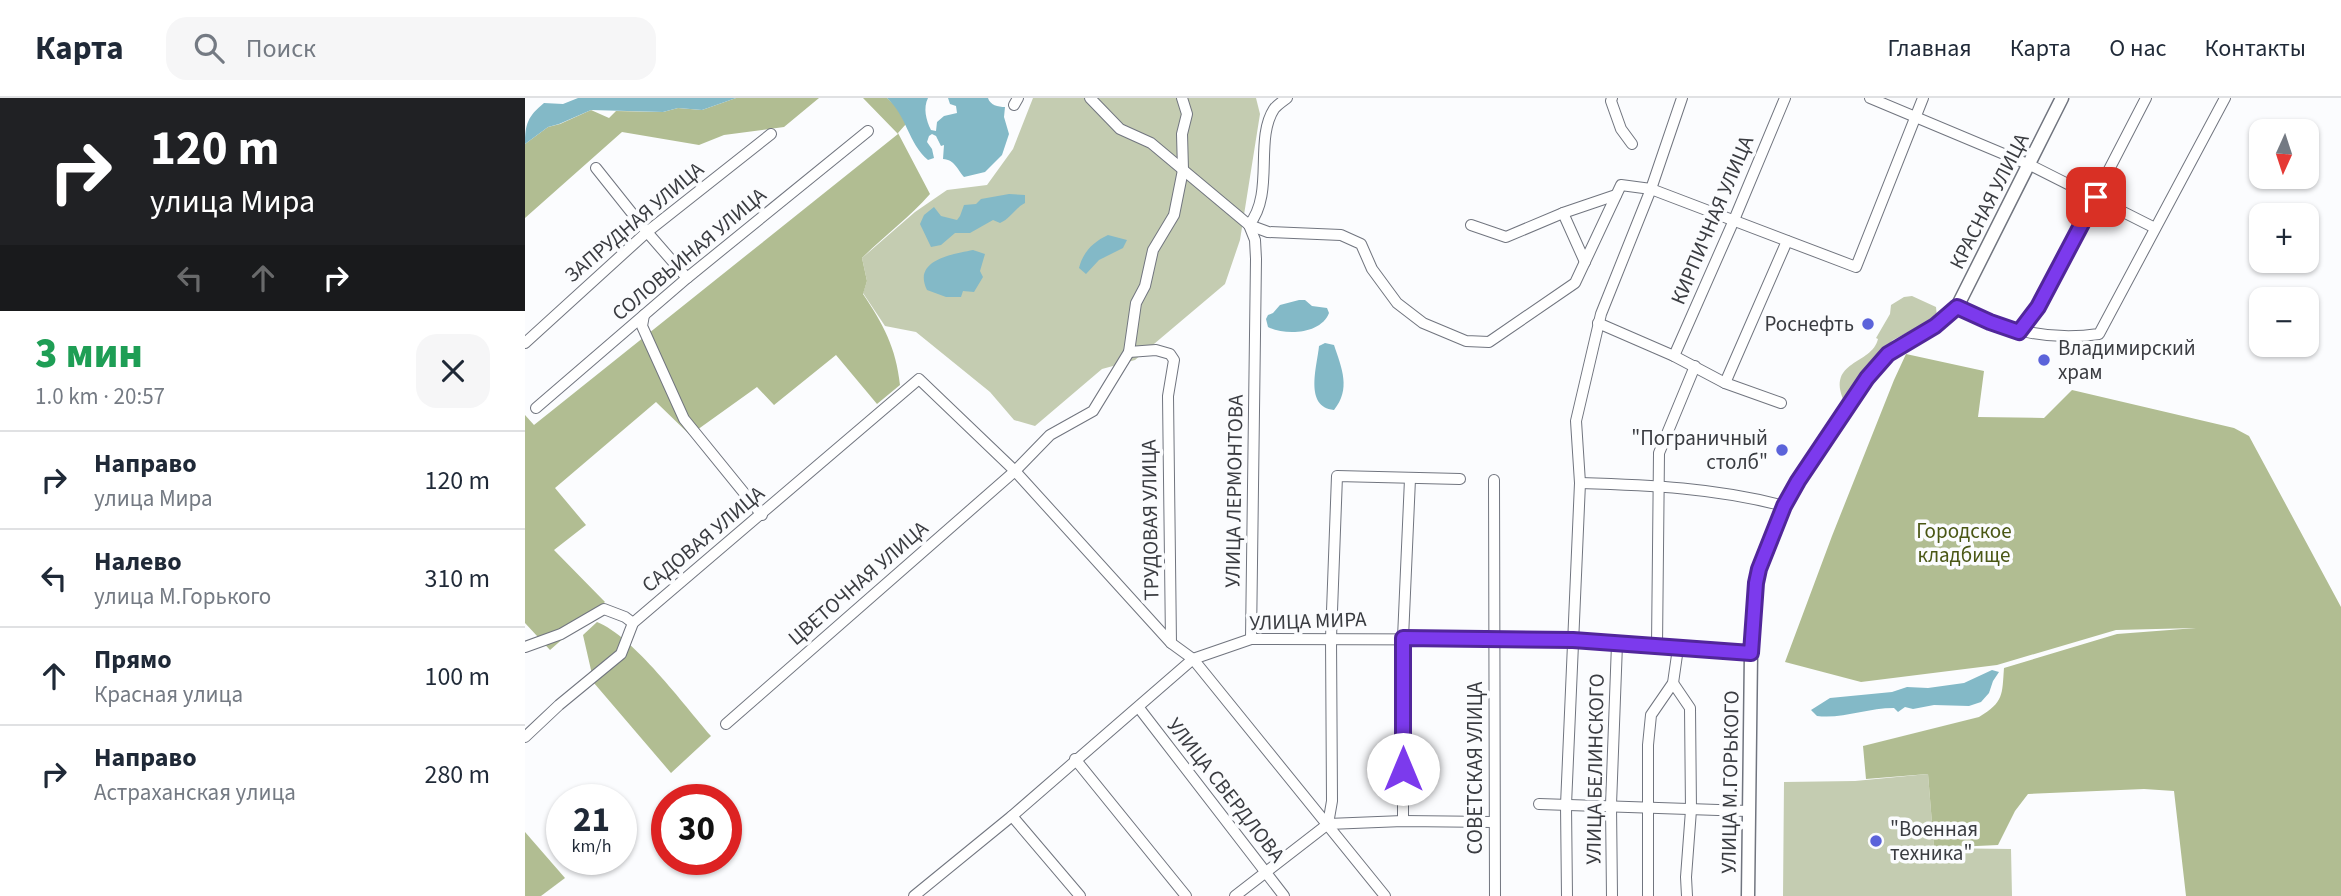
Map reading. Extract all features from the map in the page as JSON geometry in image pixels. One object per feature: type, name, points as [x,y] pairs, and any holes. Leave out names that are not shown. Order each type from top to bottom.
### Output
[{"type":"main road","name":"КРАСНАЯ УЛИЦА","points":[[1768,544],[1798,481],[1867,378],[1888,354],[1935,326],[1957,307],[2062,98]]},
{"type":"main road","name":"УЛИЦА М.ГОРЬКОГО","points":[[1748,896],[1751,653],[1756,583],[1768,544]]},
{"type":"street","points":[[1090,98],[1120,129],[1151,143],[1249,225],[1268,232],[1341,235],[1361,244],[1372,269],[1397,303],[1423,323],[1466,341],[1489,342],[1575,283],[1621,185],[1651,188],[1856,267],[1923,98]]},
{"type":"street","points":[[1129,352],[1136,303],[1145,286],[1153,250],[1174,215],[1183,170],[1182,134],[1187,114],[1182,98]]},
{"type":"street","points":[[1249,225],[1257,215],[1262,190],[1267,131],[1274,108],[1287,98]]},
{"type":"street","points":[[1612,98],[1621,129],[1632,144]]},
{"type":"street","points":[[1567,896],[1566,805],[1580,483],[1576,421],[1598,323],[1651,188],[1682,98]]},
{"type":"street","name":"КИРПИЧНАЯ УЛИЦА","points":[[1674,356],[1784,98]]},
{"type":"street","points":[[1870,98],[2030,165],[2155,228]]},
{"type":"street","points":[[2019,332],[2038,307],[2145,98]]},
{"type":"street","points":[[1957,307],[2019,332],[2082,337],[2099,334],[2225,98]]},
{"type":"street","name":"СОЛОВЬИНАЯ УЛИЦА","points":[[536,408],[687,278],[868,131]]},
{"type":"street","name":"ЗАПРУДНАЯ УЛИЦА","points":[[525,343],[647,232],[771,134]]},
{"type":"street","points":[[596,168],[687,278]]},
{"type":"street","points":[[1471,225],[1506,237],[1616,195]]},
{"type":"street","points":[[1563,213],[1585,262]]},
{"type":"street","name":"УЛИЦА ЛЕРМОНТОВА","points":[[1249,225],[1255,240],[1256,259],[1251,639]]},
{"type":"street","points":[[1725,383],[1787,241]]},
{"type":"street","points":[[644,315],[642,326],[684,419],[762,515]]},
{"type":"street","points":[[1598,323],[1674,356],[1725,383],[1781,403]]},
{"type":"street","name":"ТРУДОВАЯ УЛИЦА","points":[[1129,352],[1156,350],[1170,354],[1174,360],[1168,396],[1171,643]]},
{"type":"street","name":"ЦВЕТОЧНАЯ УЛИЦА","points":[[726,724],[1015,471],[1050,435],[1093,411],[1129,352]]},
{"type":"street","points":[[1657,646],[1659,453],[1695,366]]},
{"type":"street","name":"САДОВАЯ УЛИЦА","points":[[525,737],[621,654],[633,623],[919,379],[1015,471]]},
{"type":"street","points":[[1015,471],[1171,643],[1193,659],[1385,896]]},
{"type":"street","points":[[1328,824],[1332,801],[1331,638],[1337,476],[1460,479]]},
{"type":"street","points":[[1403,821],[1403,638],[1410,479]]},
{"type":"street","name":"СОВЕТСКАЯ УЛИЦА","points":[[1495,480],[1495,896]]},
{"type":"street","points":[[1580,483],[1659,486],[1735,494],[1784,506]]},
{"type":"street","points":[[525,647],[561,634],[604,609],[633,623]]},
{"type":"street","name":"УЛИЦА МИРА","points":[[914,896],[1012,816],[1193,659],[1251,639],[1573,640],[1751,653]]},
{"type":"street","name":"УЛИЦА БЕЛИНСКОГО","points":[[1612,896],[1611,805],[1617,643]]},
{"type":"street","points":[[1647,896],[1651,715],[1673,683],[1678,648]]},
{"type":"street","points":[[1673,683],[1690,708],[1691,810],[1687,896]]},
{"type":"street","name":"УЛИЦА СВЕРДЛОВА","points":[[1139,708],[1284,896]]},
{"type":"street","points":[[1075,759],[1186,896]]},
{"type":"street","points":[[1539,804],[1748,811]]},
{"type":"street","points":[[1012,816],[1080,896]]},
{"type":"street","points":[[1234,896],[1328,824],[1493,822]]},
{"type":"green space","points":[[736,98],[819,98],[784,127],[724,135],[699,145],[622,132],[525,218],[525,144],[548,127],[591,110],[609,118],[616,111],[663,112],[678,108],[702,110]]},
{"type":"green space","points":[[863,98],[887,98],[897,107],[906,124],[898,133],[930,194],[862,258],[867,281],[863,294],[887,336],[900,385],[877,404],[836,355],[774,405],[757,387],[690,435],[656,402],[555,488],[586,525],[554,550],[605,602],[550,650],[525,623],[525,415],[534,425],[898,134]]},
{"type":"green space","points":[[1033,98],[1256,98],[1260,114],[1240,240],[1225,284],[1135,360],[1102,369],[1035,426],[1014,420],[990,392],[916,332],[885,326],[863,293],[867,281],[862,258],[915,212],[947,190],[987,185],[1013,149]]},
{"type":"green space","points":[[1912,296],[1936,307],[1937,317],[1893,340],[1866,366],[1847,402],[1844,401],[1840,388],[1845,370],[1874,347],[1878,339],[1876,338],[1890,314],[1891,305],[1904,297]]},
{"type":"green space","name":"Городское кладбище","points":[[1906,354],[1984,371],[1978,417],[2044,418],[2072,390],[2234,428],[2249,436],[2341,607],[2341,896],[2186,896],[2174,791],[2144,789],[2028,794],[2015,811],[1998,845],[1934,848],[1928,774],[1866,779],[1863,746],[1979,717],[1993,707],[2000,697],[2004,668],[2117,634],[2196,628],[2116,630],[1997,665],[1861,682],[1785,662],[1832,536]]},
{"type":"green space","points":[[597,622],[626,641],[642,656],[711,736],[671,773],[594,683],[583,635]]},
{"type":"green space","points":[[1928,774],[1934,848],[2011,849],[2012,896],[1783,896],[1784,782],[1855,781]]},
{"type":"green space","points":[[525,832],[546,856],[546,875],[562,875],[565,878],[541,896],[525,896]]},
{"type":"water","points":[[578,98],[736,98],[702,110],[591,110],[548,127],[525,144],[531,116],[544,103],[563,104]]},
{"type":"water","points":[[887,98],[928,98],[927,118],[931,130],[936,131],[937,122],[944,116],[957,113],[956,106],[950,104],[948,98],[988,98],[995,105],[1005,107],[1004,117],[1009,134],[1002,155],[985,172],[964,177],[953,163],[943,159],[944,145],[941,146],[932,134],[927,142],[934,158],[928,160],[916,146],[899,113]]},
{"type":"water","points":[[1009,194],[1025,195],[1025,203],[1004,221],[1000,223],[993,220],[970,233],[955,233],[941,245],[931,247],[920,224],[924,215],[934,207],[941,216],[957,220],[964,205]]},
{"type":"water","points":[[1108,235],[1127,240],[1123,248],[1099,260],[1086,274],[1079,268],[1083,257],[1093,244]]},
{"type":"water","points":[[973,250],[985,254],[980,271],[983,277],[974,292],[963,291],[961,297],[946,297],[927,290],[924,280],[930,265],[937,260]]},
{"type":"water","points":[[1305,300],[1312,306],[1327,308],[1329,313],[1325,320],[1302,331],[1284,332],[1268,327],[1268,315],[1280,305]]},
{"type":"water","points":[[1325,343],[1334,345],[1343,379],[1342,394],[1334,410],[1319,402],[1316,394],[1315,375],[1319,346]]},
{"type":"water","points":[[1992,670],[1999,672],[1989,693],[1981,702],[1969,706],[1934,705],[1913,709],[1905,707],[1898,712],[1894,708],[1884,708],[1827,717],[1817,716],[1811,710],[1830,698],[1892,692],[1907,687],[1928,688],[1964,683]]},
{"type":"place","name":"Роснефть","points":[[1868,324]]},
{"type":"place","name":"Владимирский храм","points":[[2044,360]]},
{"type":"place","name":"\"Пограничный столб\"","points":[[1782,450]]},
{"type":"place","name":"\"Военная техника\"","points":[[1876,841]]},
{"type":"route","points":[[1403,769],[1403,638],[1573,640],[1751,653],[1759,569],[1784,506],[1867,378],[1888,354],[1935,326],[1957,307],[2019,332],[2038,307],[2096,197]]}]
